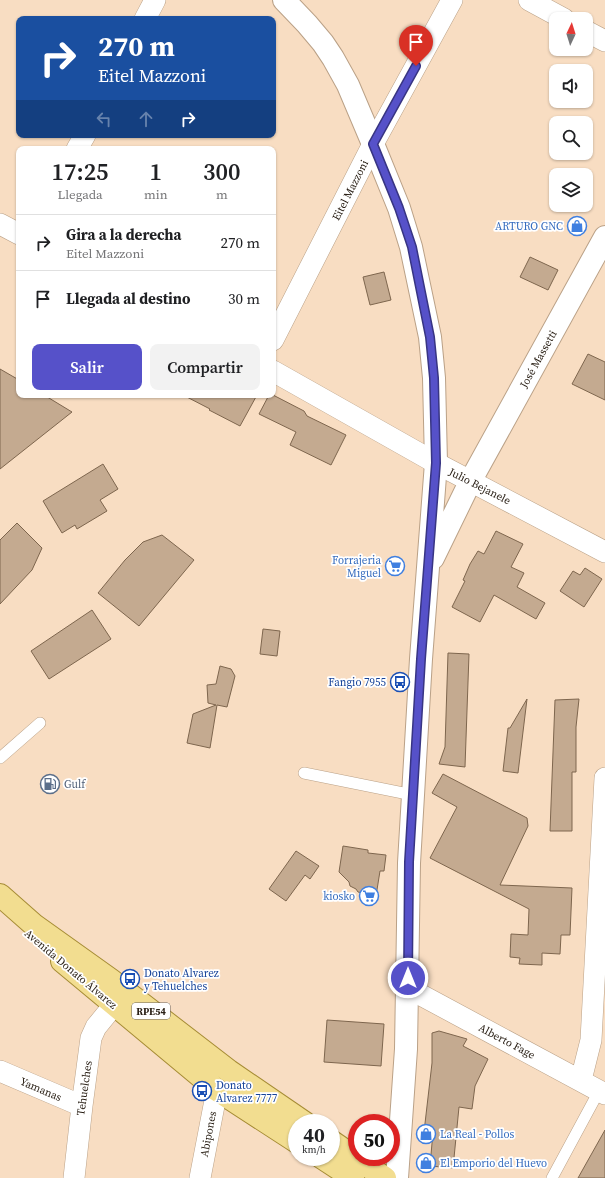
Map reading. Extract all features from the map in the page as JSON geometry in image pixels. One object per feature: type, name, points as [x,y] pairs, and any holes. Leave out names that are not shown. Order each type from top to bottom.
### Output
[{"type":"main road","points":[[284,0],[323,43],[348,85],[399,208],[412,247],[420,282],[430,337],[434,378],[436,463],[413,795],[407,906],[408,991],[406,1049],[397,1178]]},
{"type":"main road","name":"José Massetti","points":[[428,568],[471,480],[605,237]]},
{"type":"main road","name":"Avenida Donato Álvarez","points":[[0,895],[34,925],[111,980],[229,1071],[292,1114]]},
{"type":"main road","name":"Avenida Donato Álvarez","points":[[0,911],[217,1090],[288,1136]]},
{"type":"main road","points":[[340,1147],[385,1178]]},
{"type":"main road","points":[[335,1166],[353,1178]]},
{"type":"street","points":[[147,16],[155,0]]},
{"type":"street","name":"Eitel Mazzoni","points":[[276,334],[373,144],[452,0]]},
{"type":"street","points":[[529,0],[551,12]]},
{"type":"street","points":[[593,35],[605,41]]},
{"type":"street","points":[[0,224],[16,232]]},
{"type":"street","name":"Julio Bejanele","points":[[276,373],[436,463],[471,480],[605,552]]},
{"type":"street","points":[[580,1080],[591,1040],[605,778]]},
{"type":"street","name":"Alberto Fage","points":[[408,991],[421,995],[602,1092]]},
{"type":"street","name":"Tehuelches","points":[[74,1178],[91,1038],[96,1027],[114,1005]]},
{"type":"street","name":"Yamanas","points":[[0,1071],[82,1106]]},
{"type":"street","name":"Abipones","points":[[200,1178],[217,1090]]},
{"type":"lane","points":[[0,758],[40,723]]},
{"type":"lane","points":[[304,773],[413,795]]},
{"type":"lane","points":[[552,1178],[602,1092]]},
{"type":"building","points":[[530,257],[558,270],[548,290],[520,277]]},
{"type":"building","points":[[384,272],[391,300],[370,305],[363,277]]},
{"type":"building","points":[[588,354],[605,362],[605,400],[572,384]]},
{"type":"building","points":[[0,369],[16,378],[16,398],[49,398],[72,412],[0,469]]},
{"type":"building","points":[[276,397],[304,411],[307,416],[346,435],[331,465],[290,445],[296,432],[259,414],[267,398],[276,398]]},
{"type":"building","points":[[189,398],[255,398],[240,426],[209,410],[210,409]]},
{"type":"building","points":[[103,464],[118,489],[100,500],[107,511],[77,529],[75,525],[62,533],[43,501]]},
{"type":"building","points":[[17,523],[42,548],[32,570],[0,604],[0,540]]},
{"type":"building","points":[[496,531],[523,544],[511,567],[524,573],[517,587],[545,603],[536,619],[494,595],[480,622],[452,607],[465,581],[463,580],[470,564],[478,551],[484,554]]},
{"type":"building","points":[[162,535],[194,560],[139,626],[98,593],[125,560],[143,542]]},
{"type":"building","points":[[585,568],[602,579],[584,607],[560,591],[573,571],[580,575]]},
{"type":"building","points":[[92,610],[111,639],[49,679],[31,651]]},
{"type":"building","points":[[263,629],[280,631],[277,656],[260,654]]},
{"type":"building","points":[[448,653],[469,654],[465,767],[439,764],[445,747]]},
{"type":"building","points":[[220,666],[231,669],[235,676],[227,707],[217,705],[210,748],[187,743],[193,714],[216,705],[208,703],[207,685],[216,684]]},
{"type":"building","points":[[527,699],[518,773],[503,771],[508,728],[510,728]]},
{"type":"building","points":[[579,699],[576,727],[576,772],[572,772],[572,831],[550,831],[555,700]]},
{"type":"building","points":[[443,774],[527,818],[528,826],[500,885],[572,888],[570,935],[561,935],[560,954],[542,953],[542,965],[519,964],[520,958],[510,957],[511,934],[528,935],[529,909],[430,858],[457,807],[432,793]]},
{"type":"building","points":[[343,846],[368,850],[368,853],[386,855],[384,871],[380,871],[376,896],[358,892],[350,886],[349,882],[339,872]]},
{"type":"building","points":[[296,851],[319,866],[310,879],[305,875],[286,901],[269,889]]},
{"type":"building","points":[[327,1020],[384,1024],[381,1066],[324,1062]]},
{"type":"building","points":[[439,1031],[467,1039],[463,1046],[488,1059],[475,1086],[472,1109],[459,1107],[453,1168],[430,1166],[433,1132],[424,1132],[432,1063],[432,1033]]},
{"type":"building","points":[[605,1130],[605,1178],[578,1178]]},
{"type":"place","name":"ARTURO GNC","points":[[577,226]]},
{"type":"place","name":"Forrajeria Miguel","points":[[395,566]]},
{"type":"place","name":"Fangio 7955","points":[[400,682]]},
{"type":"place","name":"Gulf","points":[[50,784]]},
{"type":"place","name":"kiosko","points":[[369,896]]},
{"type":"place","name":"Donato Alvarez y Tehuelches","points":[[130,979]]},
{"type":"place","name":"Donato Alvarez 7777","points":[[202,1091]]},
{"type":"place","name":"La Real - Pollos","points":[[426,1134]]},
{"type":"place","name":"El Emporio del Huevo","points":[[426,1163]]},
{"type":"route","points":[[408,978],[407,906],[409,862],[421,659],[436,463],[434,378],[430,337],[412,247],[399,208],[373,144],[416,66]]}]
